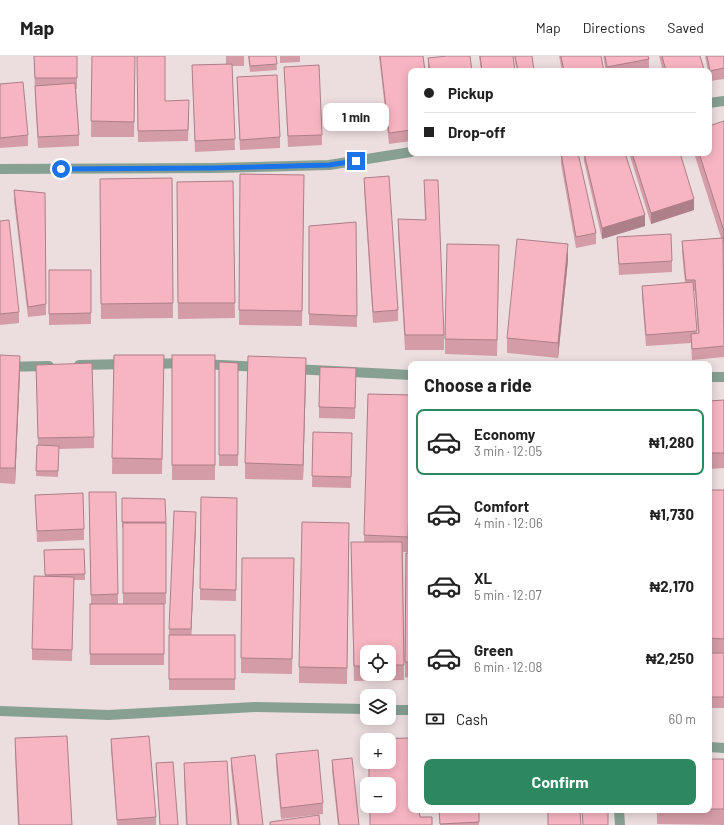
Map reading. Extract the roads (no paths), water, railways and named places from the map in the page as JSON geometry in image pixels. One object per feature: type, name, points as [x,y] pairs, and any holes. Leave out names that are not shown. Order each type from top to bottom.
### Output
[{"type":"street","points":[[712,103],[724,101]]},
{"type":"street","points":[[0,169],[213,168],[329,165],[408,152]]},
{"type":"street","points":[[71,366],[182,363],[269,368]]},
{"type":"street","points":[[0,367],[55,366]]},
{"type":"street","points":[[285,369],[408,375]]},
{"type":"street","points":[[712,377],[724,377]]},
{"type":"street","points":[[0,711],[108,715],[255,707],[360,709]]},
{"type":"street","points":[[396,710],[408,710]]},
{"type":"street","points":[[712,747],[724,748]]},
{"type":"street","points":[[619,813],[620,825]]}]
